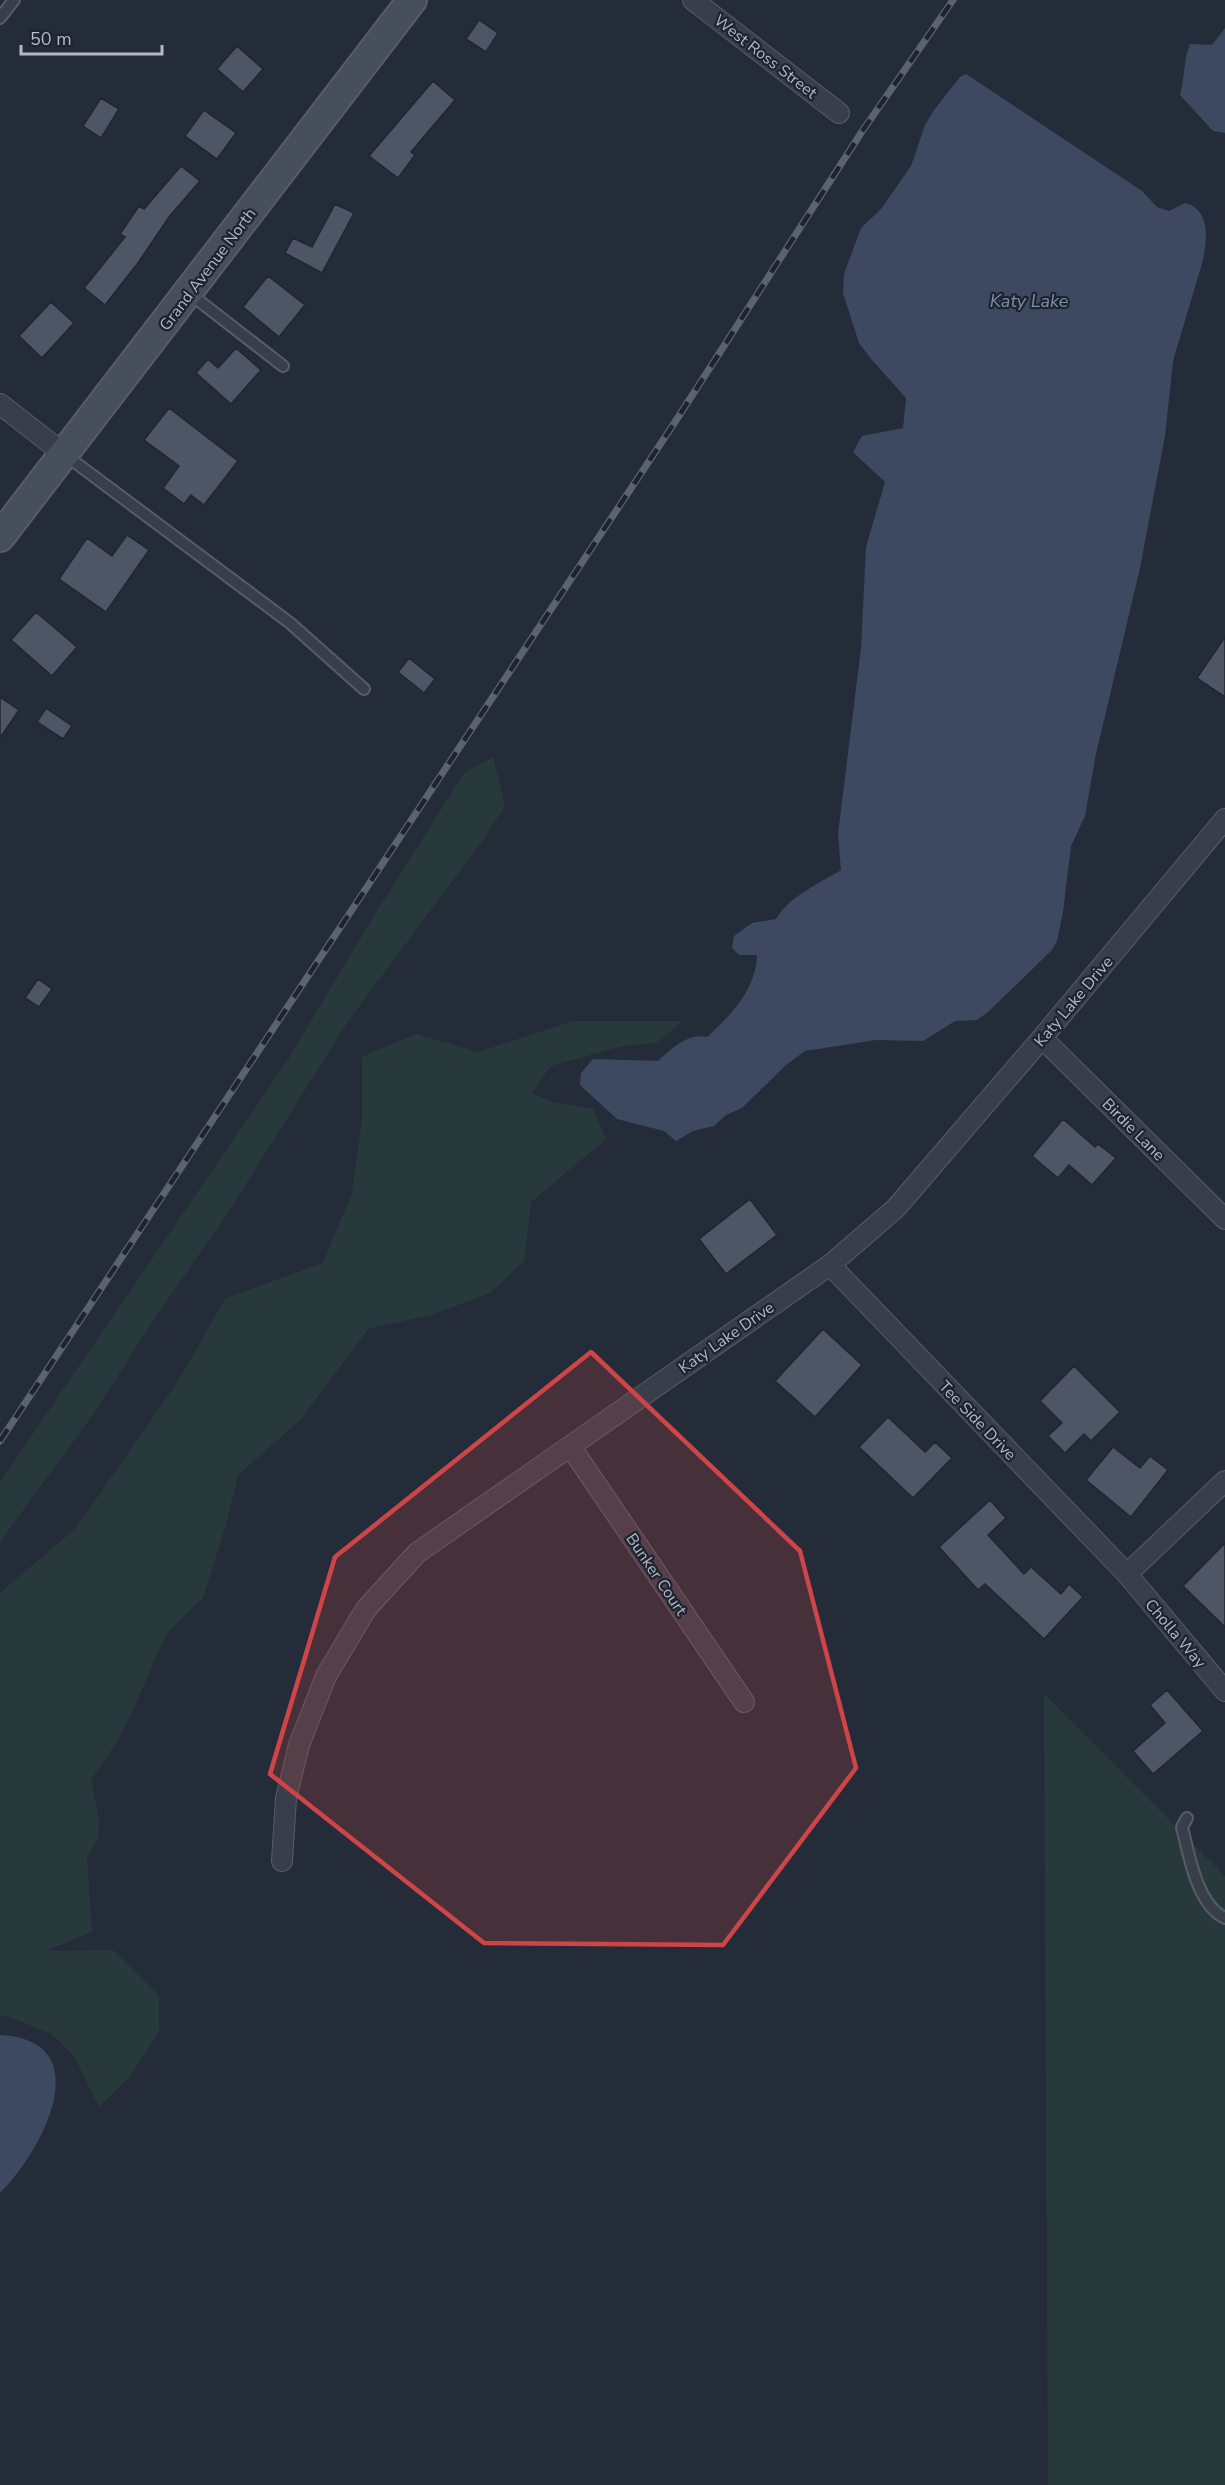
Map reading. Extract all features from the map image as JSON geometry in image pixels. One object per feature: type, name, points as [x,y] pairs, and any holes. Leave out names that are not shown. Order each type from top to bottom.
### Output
[{"type":"main road","name":"Grand Avenue North","points":[[0,537],[412,0]]},
{"type":"street","name":"West Ross Street","points":[[693,0],[839,113]]},
{"type":"street","points":[[0,405],[64,454]]},
{"type":"street","name":"Katy Lake Drive","points":[[282,1861],[286,1798],[299,1745],[326,1676],[366,1609],[417,1553],[830,1265],[896,1208],[1225,819]]},
{"type":"street","name":"Birdie Lane","points":[[1042,1038],[1225,1219]]},
{"type":"street","name":"Tee Side Drive","points":[[830,1265],[1127,1574]]},
{"type":"street","name":"Bunker Court","points":[[570,1446],[744,1702]]},
{"type":"street","points":[[1127,1574],[1225,1481]]},
{"type":"street","name":"Cholla Way","points":[[1127,1574],[1225,1691]]},
{"type":"lane","points":[[0,18],[14,0]]},
{"type":"lane","points":[[189,292],[283,366]]},
{"type":"lane","points":[[64,454],[290,623],[364,689]]},
{"type":"lane","points":[[1187,1818],[1182,1827],[1203,1897],[1213,1911],[1225,1918]]},
{"type":"highlighted area","points":[[591,1352],[800,1551],[856,1768],[723,1945],[484,1943],[270,1774],[335,1557]]},
{"type":"shaded area","points":[[493,757],[505,806],[481,843],[349,1020],[227,1214],[152,1322],[97,1409],[0,1542],[0,1482],[289,1058],[377,911],[464,773]]},
{"type":"shaded area","points":[[573,1021],[683,1021],[656,1043],[622,1046],[551,1066],[531,1093],[552,1102],[593,1109],[606,1139],[531,1202],[524,1261],[490,1293],[434,1314],[368,1329],[300,1420],[238,1475],[224,1531],[203,1598],[166,1634],[116,1743],[91,1780],[99,1820],[98,1839],[87,1857],[92,1932],[45,1951],[113,1950],[159,1996],[159,2031],[130,2076],[99,2107],[75,2058],[52,2034],[7,2016],[0,2016],[0,1593],[76,1528],[176,1384],[226,1298],[323,1263],[352,1193],[362,1120],[362,1057],[416,1034],[478,1052]]},
{"type":"shaded area","points":[[1044,1694],[1225,1876],[1225,2485],[1048,2485]]},
{"type":"water","points":[[1225,28],[1225,133],[1213,131],[1180,95],[1190,44],[1212,45]]},
{"type":"water","name":"Katy Lake","points":[[966,74],[1142,191],[1157,207],[1169,211],[1185,203],[1193,207],[1203,219],[1206,235],[1203,260],[1173,361],[1165,436],[1140,568],[1096,754],[1085,816],[1071,846],[1057,941],[1052,950],[977,1020],[955,1021],[923,1041],[876,1040],[805,1051],[786,1065],[742,1108],[726,1115],[714,1126],[693,1131],[676,1141],[664,1131],[617,1119],[580,1085],[581,1073],[593,1059],[658,1061],[674,1047],[693,1037],[707,1037],[741,1001],[756,968],[757,955],[739,955],[732,948],[734,936],[752,923],[776,919],[789,903],[841,870],[838,834],[861,648],[866,547],[885,482],[853,452],[862,436],[903,428],[906,398],[859,343],[843,293],[844,274],[861,228],[881,209],[911,166],[925,125],[960,77]]},
{"type":"water","points":[[0,2035],[31,2042],[49,2056],[55,2076],[54,2100],[45,2126],[32,2152],[0,2193]]},
{"type":"building","points":[[479,20],[498,33],[486,52],[466,39]]},
{"type":"building","points":[[237,46],[263,69],[243,92],[217,69]]},
{"type":"building","points":[[433,81],[455,100],[411,152],[415,155],[398,178],[369,156]]},
{"type":"building","points":[[101,98],[119,109],[101,138],[83,126]]},
{"type":"building","points":[[204,110],[236,133],[217,159],[185,136]]},
{"type":"building","points":[[181,166],[200,181],[169,217],[138,263],[105,305],[84,288],[125,237],[120,234],[139,206],[144,209]]},
{"type":"building","points":[[335,204],[354,213],[322,273],[285,253],[293,238],[312,247]]},
{"type":"building","points":[[268,276],[305,305],[279,337],[243,307]]},
{"type":"building","points":[[51,302],[74,323],[42,358],[19,336]]},
{"type":"building","points":[[236,348],[261,370],[231,404],[196,373],[208,359],[218,368]]},
{"type":"building","points":[[169,408],[238,461],[204,505],[191,495],[184,504],[163,488],[179,466],[144,440]]},
{"type":"building","points":[[127,535],[149,550],[106,612],[59,579],[87,538],[112,556]]},
{"type":"building","points":[[36,612],[77,647],[52,676],[11,640]]},
{"type":"building","points":[[1225,637],[1225,697],[1197,678]]},
{"type":"building","points":[[409,658],[435,679],[424,693],[398,672]]},
{"type":"building","points":[[0,697],[19,710],[0,738]]},
{"type":"building","points":[[46,708],[72,726],[63,739],[37,722]]},
{"type":"building","points":[[38,979],[52,989],[39,1007],[25,998]]},
{"type":"building","points":[[1063,1119],[1095,1147],[1098,1144],[1116,1158],[1092,1185],[1069,1165],[1058,1178],[1032,1156]]},
{"type":"building","points":[[750,1199],[777,1235],[726,1274],[699,1239]]},
{"type":"building","points":[[823,1329],[862,1365],[815,1417],[775,1381]]},
{"type":"building","points":[[1074,1366],[1120,1412],[1091,1441],[1084,1434],[1065,1453],[1048,1436],[1062,1423],[1040,1401]]},
{"type":"building","points":[[888,1417],[925,1452],[935,1442],[952,1458],[913,1498],[859,1447]]},
{"type":"building","points":[[1113,1447],[1140,1468],[1150,1456],[1168,1470],[1131,1517],[1086,1480]]},
{"type":"building","points":[[990,1500],[1006,1518],[988,1535],[1024,1574],[1031,1567],[1061,1594],[1069,1584],[1083,1597],[1044,1639],[985,1584],[978,1590],[939,1547]]},
{"type":"building","points":[[1225,1543],[1225,1627],[1183,1586]]},
{"type":"building","points":[[1167,1690],[1203,1731],[1153,1774],[1133,1751],[1165,1723],[1150,1705]]},
{"type":"railway","points":[[0,1441],[675,422],[861,133],[953,0]]}]
